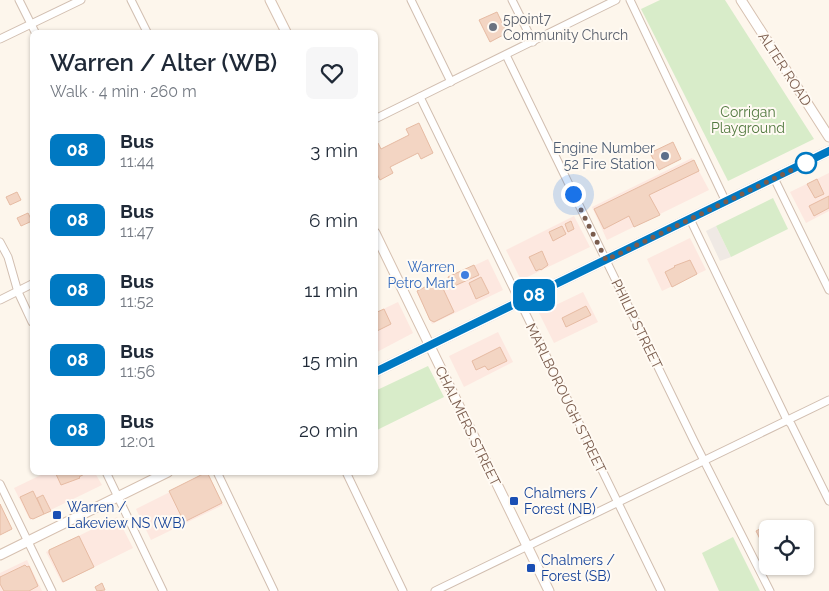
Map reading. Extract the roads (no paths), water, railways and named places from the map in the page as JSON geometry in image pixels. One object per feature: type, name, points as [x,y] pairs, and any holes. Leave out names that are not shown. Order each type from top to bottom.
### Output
[{"type":"main road","points":[[270,0],[285,30]]},
{"type":"main road","name":"ALTER ROAD","points":[[741,0],[829,137]]},
{"type":"main road","points":[[378,371],[829,151]]},
{"type":"main road","name":"CHALMERS STREET","points":[[378,239],[549,591]]},
{"type":"main road","points":[[0,554],[162,475]]},
{"type":"street","points":[[19,0],[34,30]]},
{"type":"street","points":[[0,39],[81,0]]},
{"type":"street","points":[[131,0],[146,30]]},
{"type":"street","points":[[411,0],[451,82]]},
{"type":"street","points":[[512,0],[533,42]]},
{"type":"street","points":[[378,117],[616,0]]},
{"type":"street","points":[[630,0],[726,202]]},
{"type":"street","name":"PHILIP STREET","points":[[506,55],[770,591]]},
{"type":"street","name":"MARLBOROUGH STREET","points":[[420,97],[660,591]]},
{"type":"street","points":[[774,178],[829,290]]},
{"type":"street","points":[[690,219],[787,420],[791,424],[829,501]]},
{"type":"street","points":[[0,242],[8,257],[18,292],[30,318]]},
{"type":"street","points":[[0,300],[30,285]]},
{"type":"street","points":[[435,591],[829,400]]},
{"type":"street","points":[[107,475],[163,591]]},
{"type":"street","points":[[218,475],[274,591]]},
{"type":"street","points":[[347,475],[403,591]]},
{"type":"street","points":[[0,484],[52,591]]},
{"type":"place","name":"5point7 Community Church","points":[[493,27]]},
{"type":"place","name":"Engine Number 52 Fire Station","points":[[665,156]]},
{"type":"place","name":"Warren Petro Mart","points":[[465,275]]},
{"type":"place","name":"Chalmers / Forest (NB)","points":[[514,501]]},
{"type":"place","name":"Warren / Lakeview NS (WB)","points":[[57,515]]},
{"type":"place","name":"Chalmers / Forest (SB)","points":[[531,568]]},
{"type":"park label","name":"Corrigan Playground","points":[[748,120]]}]
